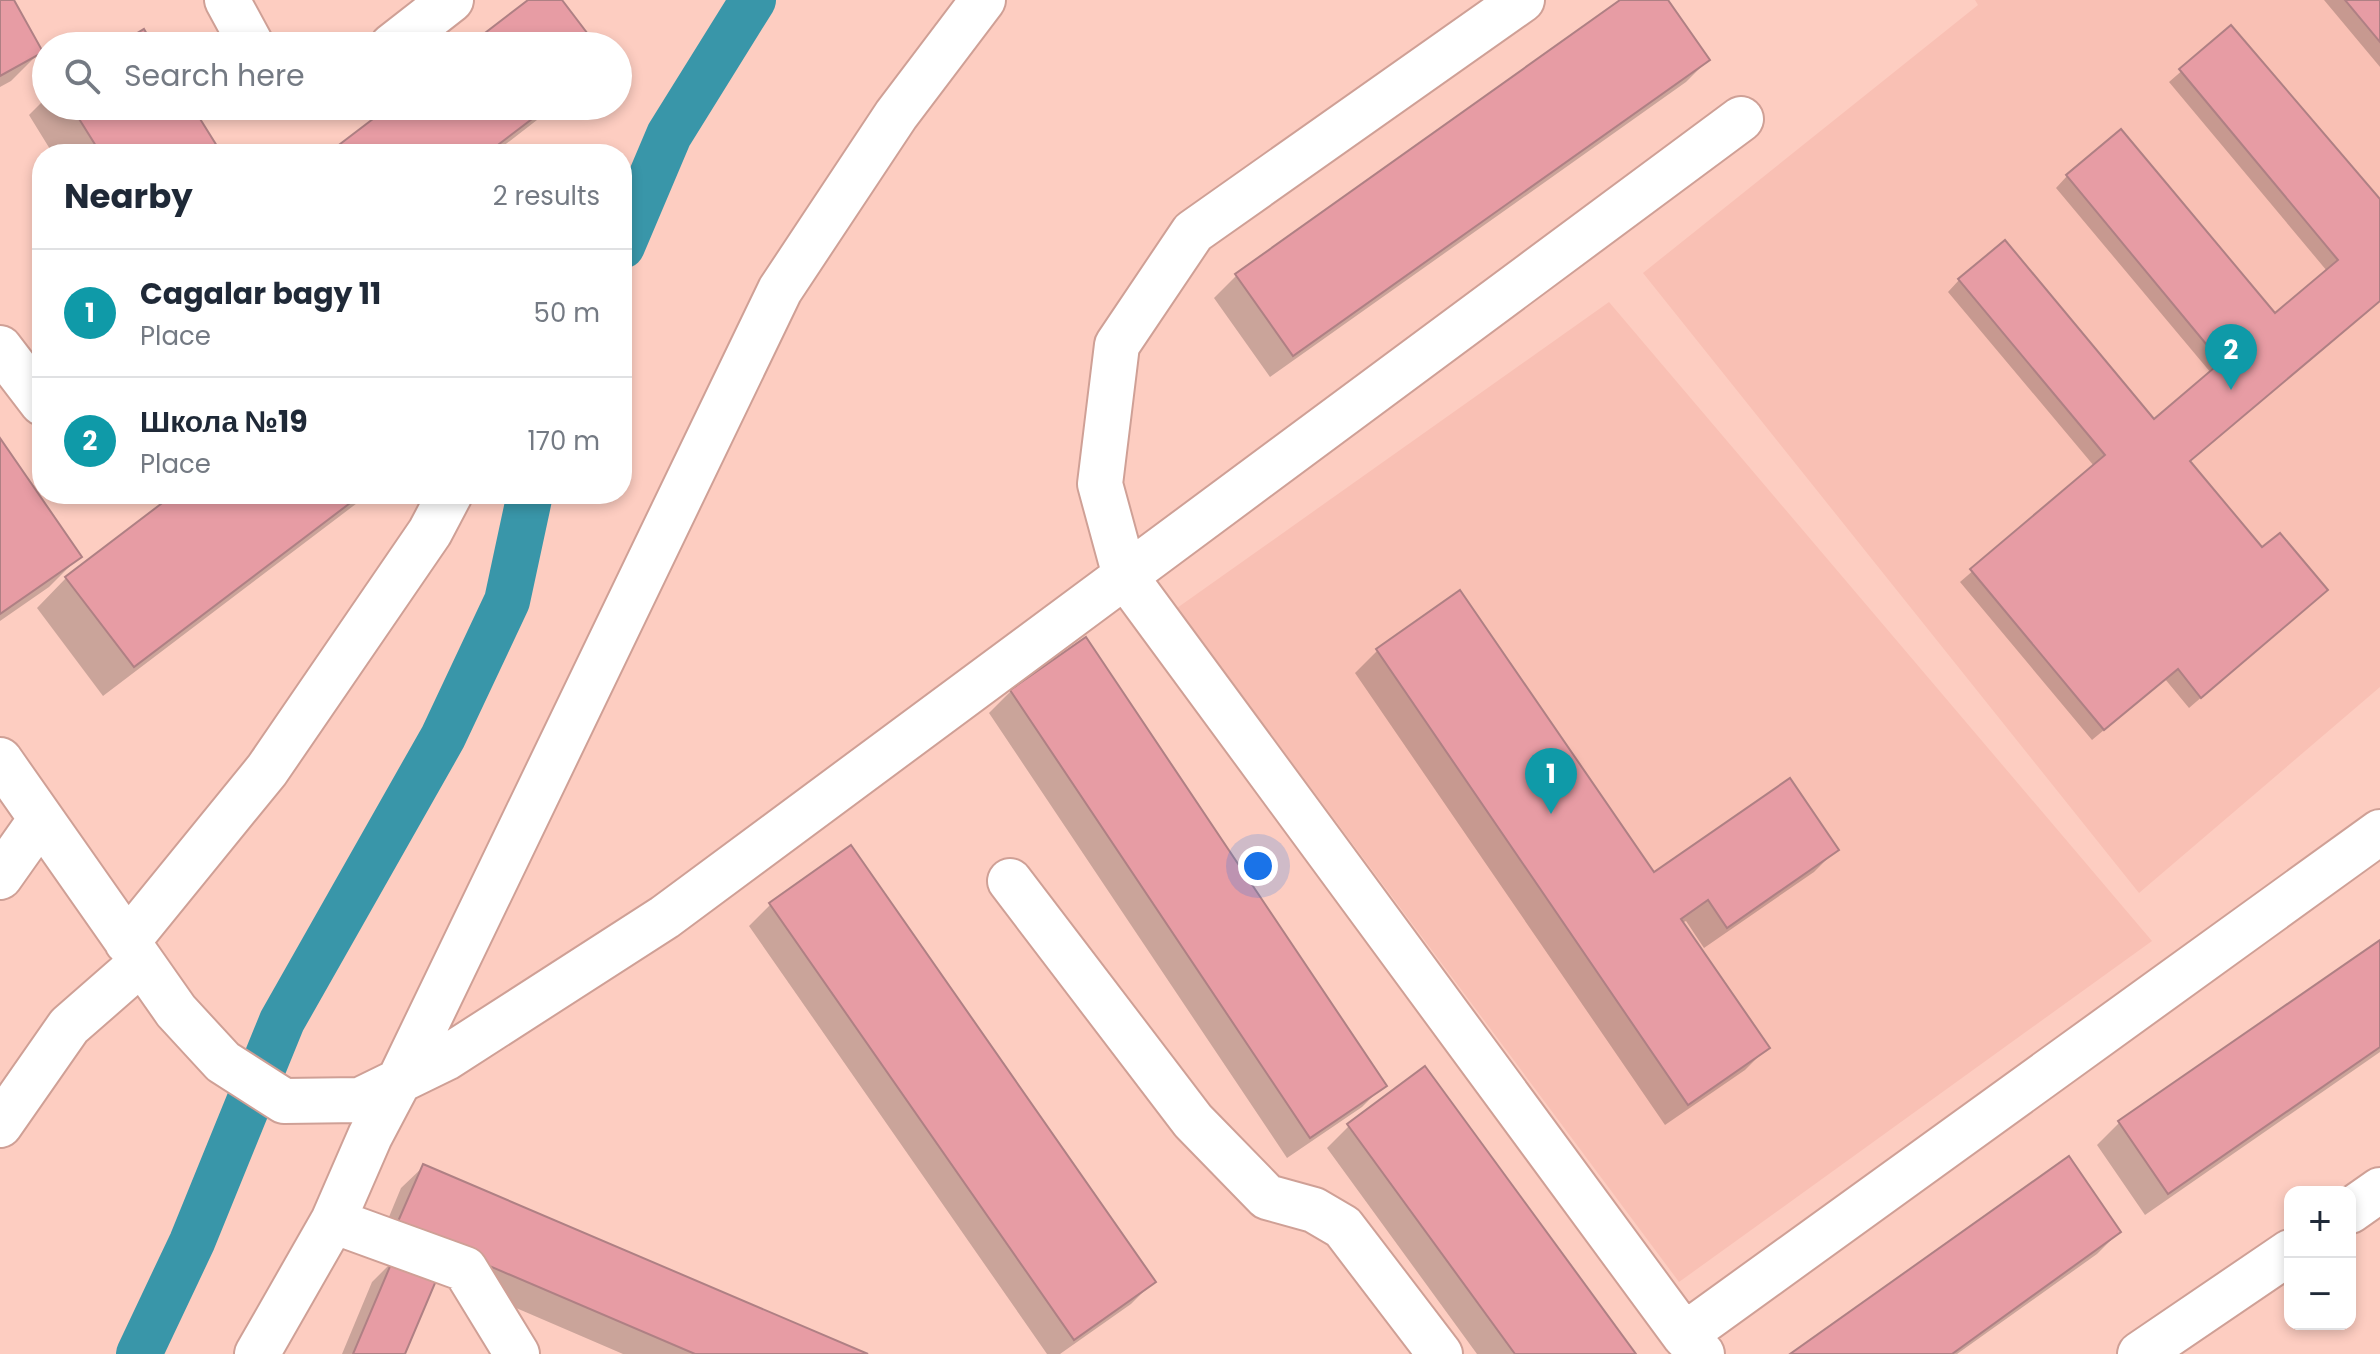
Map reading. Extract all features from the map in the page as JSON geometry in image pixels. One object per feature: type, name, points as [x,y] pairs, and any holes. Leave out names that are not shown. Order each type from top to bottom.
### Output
[{"type":"street","points":[[227,0],[244,32]]},
{"type":"street","points":[[410,32],[451,0]]},
{"type":"street","points":[[257,1354],[333,1221],[370,1136],[780,290],[896,115],[983,0]]},
{"type":"street","points":[[1522,0],[1193,232],[1117,345],[1100,484],[1125,576],[1693,1345],[2380,832]]},
{"type":"street","points":[[5,775],[41,819],[176,1011],[223,1062],[284,1101],[360,1100],[446,1058],[665,917],[1741,119]]},
{"type":"street","points":[[0,348],[32,390]]},
{"type":"street","points":[[0,1125],[69,1026],[134,952],[267,770],[430,532],[445,504]]},
{"type":"street","points":[[0,877],[41,819]]},
{"type":"street","points":[[1010,881],[1193,1121],[1267,1197],[1314,1210],[1343,1227],[1440,1354]]},
{"type":"street","points":[[2356,1207],[2380,1190]]},
{"type":"street","points":[[333,1221],[465,1269],[517,1354]]},
{"type":"street","points":[[2140,1354],[2284,1256]]},
{"type":"shaded area","points":[[1975,0],[2380,0],[2380,687],[2139,893],[1643,273],[1978,5]]},
{"type":"shaded area","points":[[1609,302],[2152,941],[1679,1282],[1177,608]]},
{"type":"building","points":[[0,0],[14,0],[32,32],[32,58],[0,76]]},
{"type":"building","points":[[528,0],[562,0],[586,32],[486,32]]},
{"type":"building","points":[[1620,0],[1668,0],[1710,60],[1293,356],[1235,274]]},
{"type":"building","points":[[2345,0],[2380,0],[2380,42]]},
{"type":"building","points":[[2231,25],[2380,199],[2380,301],[2190,461],[2262,547],[2280,533],[2328,590],[2201,698],[2178,669],[2104,730],[1970,569],[2105,455],[1958,279],[2005,240],[2154,419],[2221,362],[2066,175],[2121,129],[2275,313],[2338,260],[2179,69]]},
{"type":"building","points":[[80,120],[201,120],[216,144],[95,144]]},
{"type":"building","points":[[372,120],[531,120],[499,144],[340,144]]},
{"type":"building","points":[[0,438],[32,484],[32,504],[45,504],[82,557],[0,614]]},
{"type":"building","points":[[161,504],[349,504],[134,667],[65,577]]},
{"type":"building","points":[[1460,590],[1654,872],[1790,778],[1839,850],[1727,928],[1708,900],[1681,919],[1770,1048],[1688,1105],[1376,649]]},
{"type":"building","points":[[1086,637],[1387,1086],[1310,1138],[1010,690]]},
{"type":"building","points":[[851,845],[1156,1282],[1074,1340],[769,903]]},
{"type":"building","points":[[2380,940],[2380,1047],[2168,1194],[2118,1121]]},
{"type":"building","points":[[1425,1066],[1636,1354],[1515,1354],[1347,1124]]},
{"type":"building","points":[[2069,1156],[2121,1232],[1952,1354],[1790,1354]]},
{"type":"building","points":[[423,1164],[868,1354],[695,1354],[396,1226]]},
{"type":"building","points":[[394,1257],[438,1276],[405,1354],[353,1354]]},
{"type":"waterway","points":[[632,222],[669,135],[753,0]]},
{"type":"waterway","points":[[139,1354],[192,1242],[282,1021],[443,737],[507,601],[528,504]]},
{"type":"place","name":"Школа №19","points":[[2231,390]]},
{"type":"place","name":"Cagalar bagy 11","points":[[1551,814]]}]
